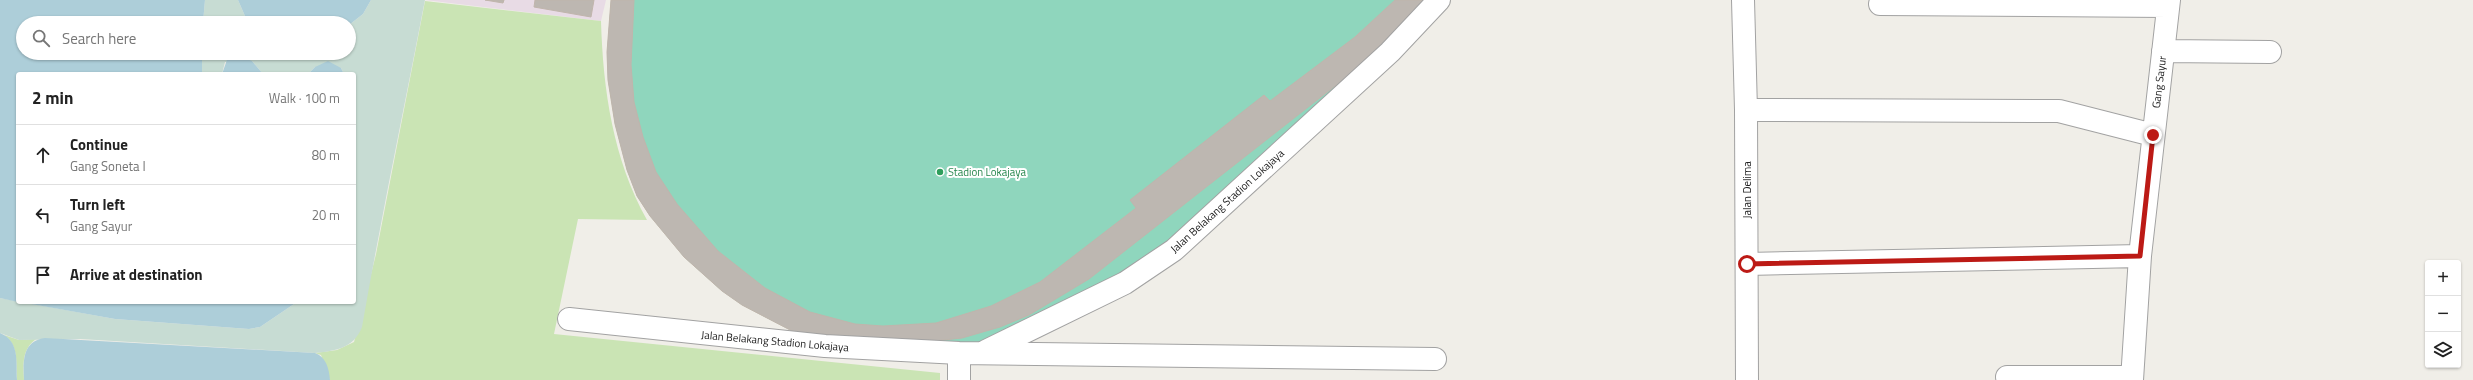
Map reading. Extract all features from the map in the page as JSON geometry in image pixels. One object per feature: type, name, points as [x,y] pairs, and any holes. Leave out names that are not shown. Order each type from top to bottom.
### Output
[{"type":"street","name":"Jalan Belakang Stadion Lokajaya","points":[[981,353],[1125,283],[1174,250],[1384,57],[1439,0]]},
{"type":"street","name":"Jalan Delima","points":[[1743,0],[1746,110],[1747,380]]},
{"type":"street","points":[[1880,4],[2168,3]]},
{"type":"street","name":"Gang Sayur","points":[[2132,378],[2140,256],[2168,3]]},
{"type":"street","points":[[2163,51],[2270,52]]},
{"type":"street","points":[[1746,110],[2059,111],[2153,135]]},
{"type":"street","points":[[1747,264],[2140,256]]},
{"type":"street","name":"Jalan Belakang Stadion Lokajaya","points":[[569,319],[825,346],[959,353],[1435,359]]},
{"type":"street","points":[[959,353],[959,380]]},
{"type":"street","points":[[2007,377],[2132,378]]},
{"type":"shaded area","points":[[425,0],[606,0],[601,21]]},
{"type":"green space","points":[[205,0],[238,0],[245,16],[204,16]]},
{"type":"green space","points":[[371,0],[425,0],[362,327],[354,340],[337,349],[315,353],[80,339],[19,340],[0,333],[0,298],[16,301],[16,304],[33,304],[115,319],[249,329],[260,327],[294,304],[356,304],[356,72],[343,72],[341,68],[315,67],[310,72],[261,72],[252,61],[225,62],[222,72],[202,72],[202,60],[356,60],[356,20],[363,14]]},
{"type":"green space","name":"Stadion Lokajaya","points":[[611,0],[1430,0],[1153,257],[1009,337],[970,345],[794,332],[742,305],[722,291],[684,257],[650,216],[637,196],[627,170],[615,124],[608,80],[607,52]]},
{"type":"green space","points":[[425,1],[601,21],[604,73],[612,124],[626,173],[635,197],[647,220],[578,219],[554,334],[940,373],[940,380],[330,380],[321,355],[315,353],[337,350],[354,342],[376,254]]},
{"type":"green space","points":[[4,335],[19,340],[36,339],[28,347],[24,357],[24,380],[17,380],[16,355],[9,339]]},
{"type":"water","points":[[0,0],[205,0],[204,16],[16,16],[16,60],[202,60],[202,72],[16,72],[16,302],[0,298]]},
{"type":"water","points":[[238,0],[371,0],[363,14],[356,20],[356,16],[245,16]]},
{"type":"water","points":[[227,60],[249,60],[261,72],[223,72]]},
{"type":"water","points":[[328,61],[341,68],[343,72],[310,72],[315,67]]},
{"type":"water","points":[[31,304],[294,304],[260,327],[249,329],[115,319]]},
{"type":"water","points":[[0,333],[11,341],[14,347],[16,353],[17,380],[0,380]]},
{"type":"water","points":[[45,338],[315,353],[324,360],[329,371],[330,380],[24,380],[24,360],[28,348],[37,340]]},
{"type":"building","points":[[485,0],[504,0],[503,3]]},
{"type":"building","points":[[535,0],[594,0],[591,17],[534,7]]},
{"type":"building","points":[[611,0],[634,0],[631,65],[634,102],[643,137],[656,172],[677,204],[718,251],[765,288],[810,312],[855,324],[883,326],[936,323],[991,306],[1040,282],[1136,208],[1130,200],[1264,95],[1270,101],[1355,37],[1395,0],[1430,0],[1391,42],[1089,279],[1029,315],[1000,327],[962,338],[926,342],[825,340],[794,332],[742,305],[722,291],[684,257],[650,216],[637,196],[627,170],[615,124],[608,80],[607,52]]},
{"type":"place","name":"Stadion Lokajaya","points":[[940,172]]},
{"type":"route","points":[[1747,264],[2140,256],[2153,135]]}]
